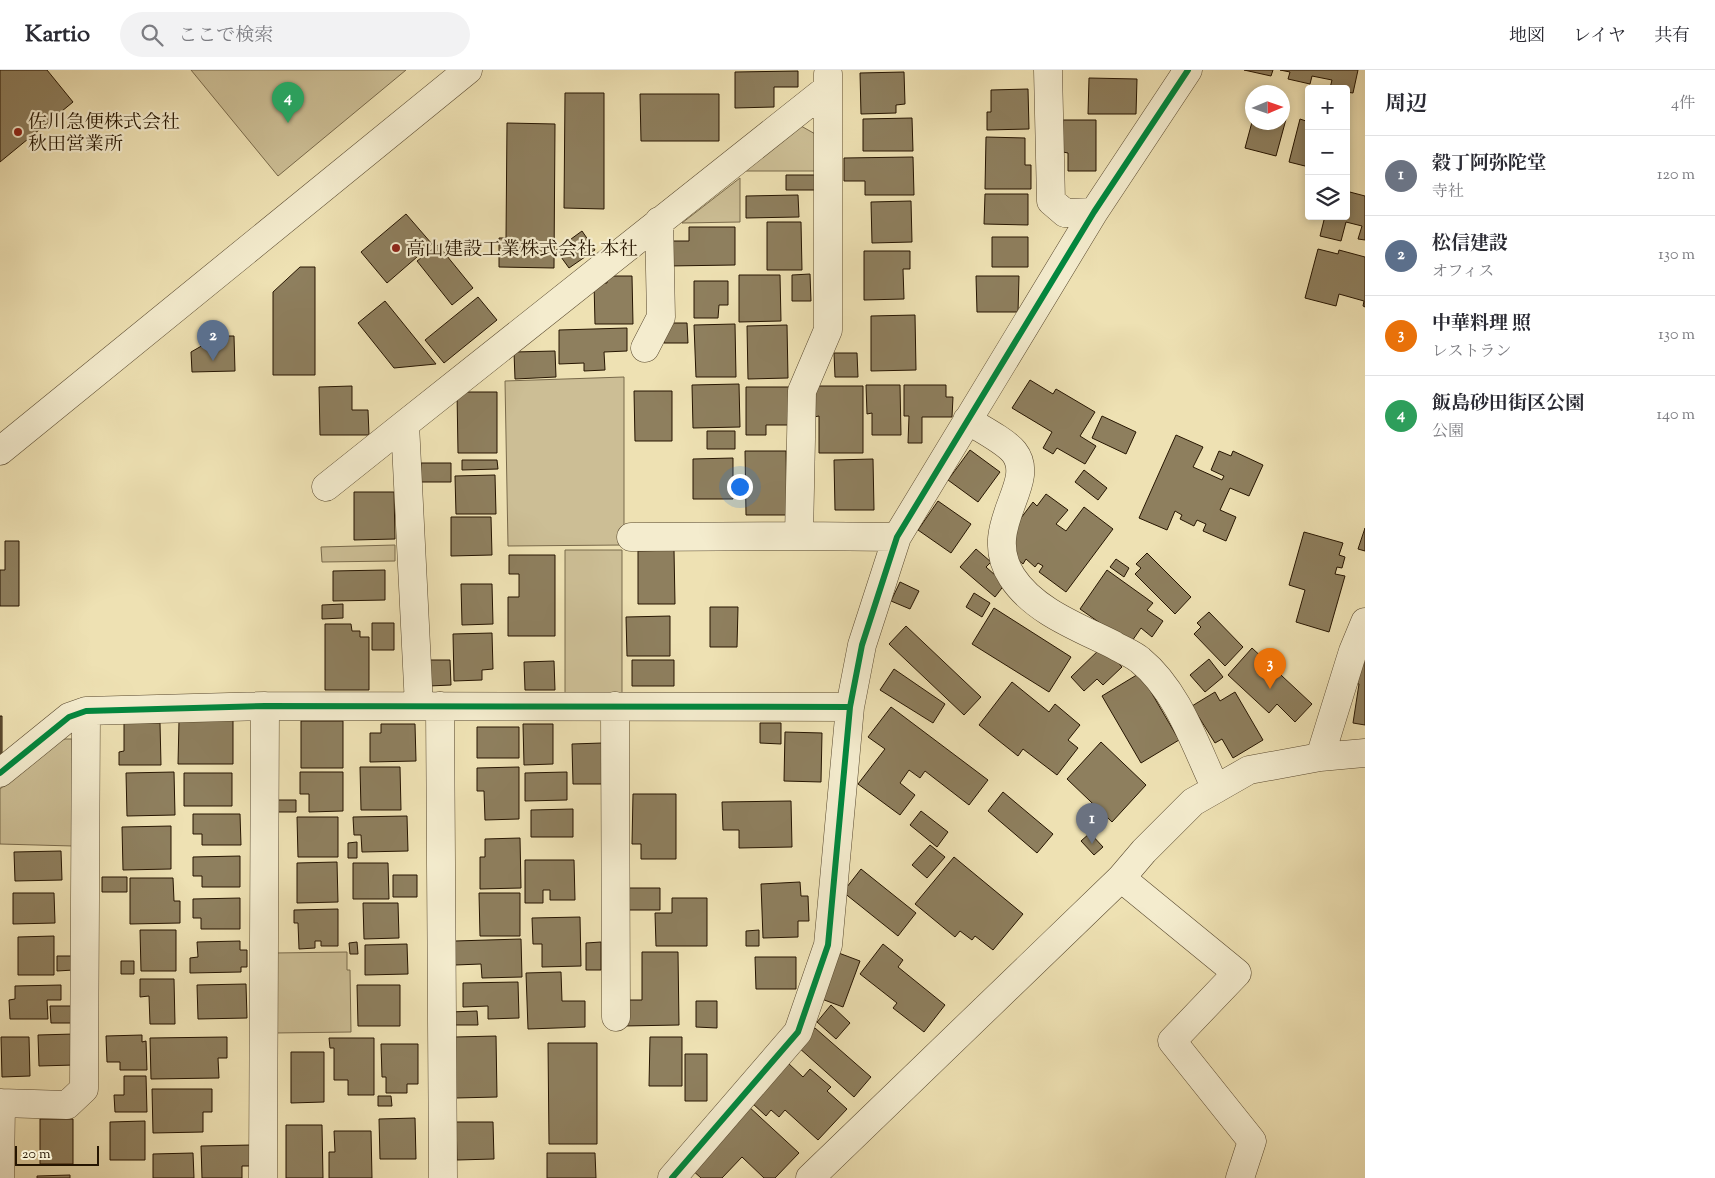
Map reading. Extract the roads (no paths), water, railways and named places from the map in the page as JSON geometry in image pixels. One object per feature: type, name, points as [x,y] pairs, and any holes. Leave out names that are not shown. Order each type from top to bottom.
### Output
[{"type":"street","points":[[0,451],[468,70]]},
{"type":"street","points":[[1048,70],[1051,201],[1065,213],[1094,212]]},
{"type":"street","points":[[672,1178],[798,1032],[828,945],[850,706],[862,645],[897,537],[1094,212],[1188,70]]},
{"type":"street","points":[[326,487],[659,221],[828,79]]},
{"type":"street","points":[[799,536],[802,391],[828,330],[828,79]]},
{"type":"street","points":[[645,348],[661,317],[659,221]]},
{"type":"street","points":[[967,420],[1013,451],[1022,467],[1019,484],[1004,520],[1000,547],[1010,574],[1022,592],[1047,610],[1139,659],[1164,685],[1216,789]]},
{"type":"street","points":[[405,424],[429,706],[443,1178]]},
{"type":"street","points":[[631,538],[897,537]]},
{"type":"street","points":[[1320,757],[1353,651],[1365,622]]},
{"type":"street","points":[[0,773],[69,717],[86,711],[265,706],[850,706]]},
{"type":"street","points":[[262,1178],[265,706]]},
{"type":"street","points":[[614,706],[616,1017]]},
{"type":"street","points":[[0,1178],[1,1103],[67,1105],[84,1089],[86,711]]},
{"type":"street","points":[[810,1178],[1121,878],[1144,851],[1193,802],[1249,770],[1320,757],[1365,753]]},
{"type":"street","points":[[1121,878],[1237,973],[1172,1041],[1252,1140],[1240,1178]]},
{"type":"place","name":"飯島砂田街区公園","points":[[288,123]]},
{"type":"place","name":"佐川急便株式会社 秋田営業所","points":[[18,132]]},
{"type":"place","name":"高山建設工業株式会社 本社","points":[[396,248]]},
{"type":"place","name":"松信建設","points":[[213,361]]},
{"type":"place","name":"中華料理 照","points":[[1270,689]]},
{"type":"place","name":"穀丁阿弥陀堂","points":[[1092,844]]}]
